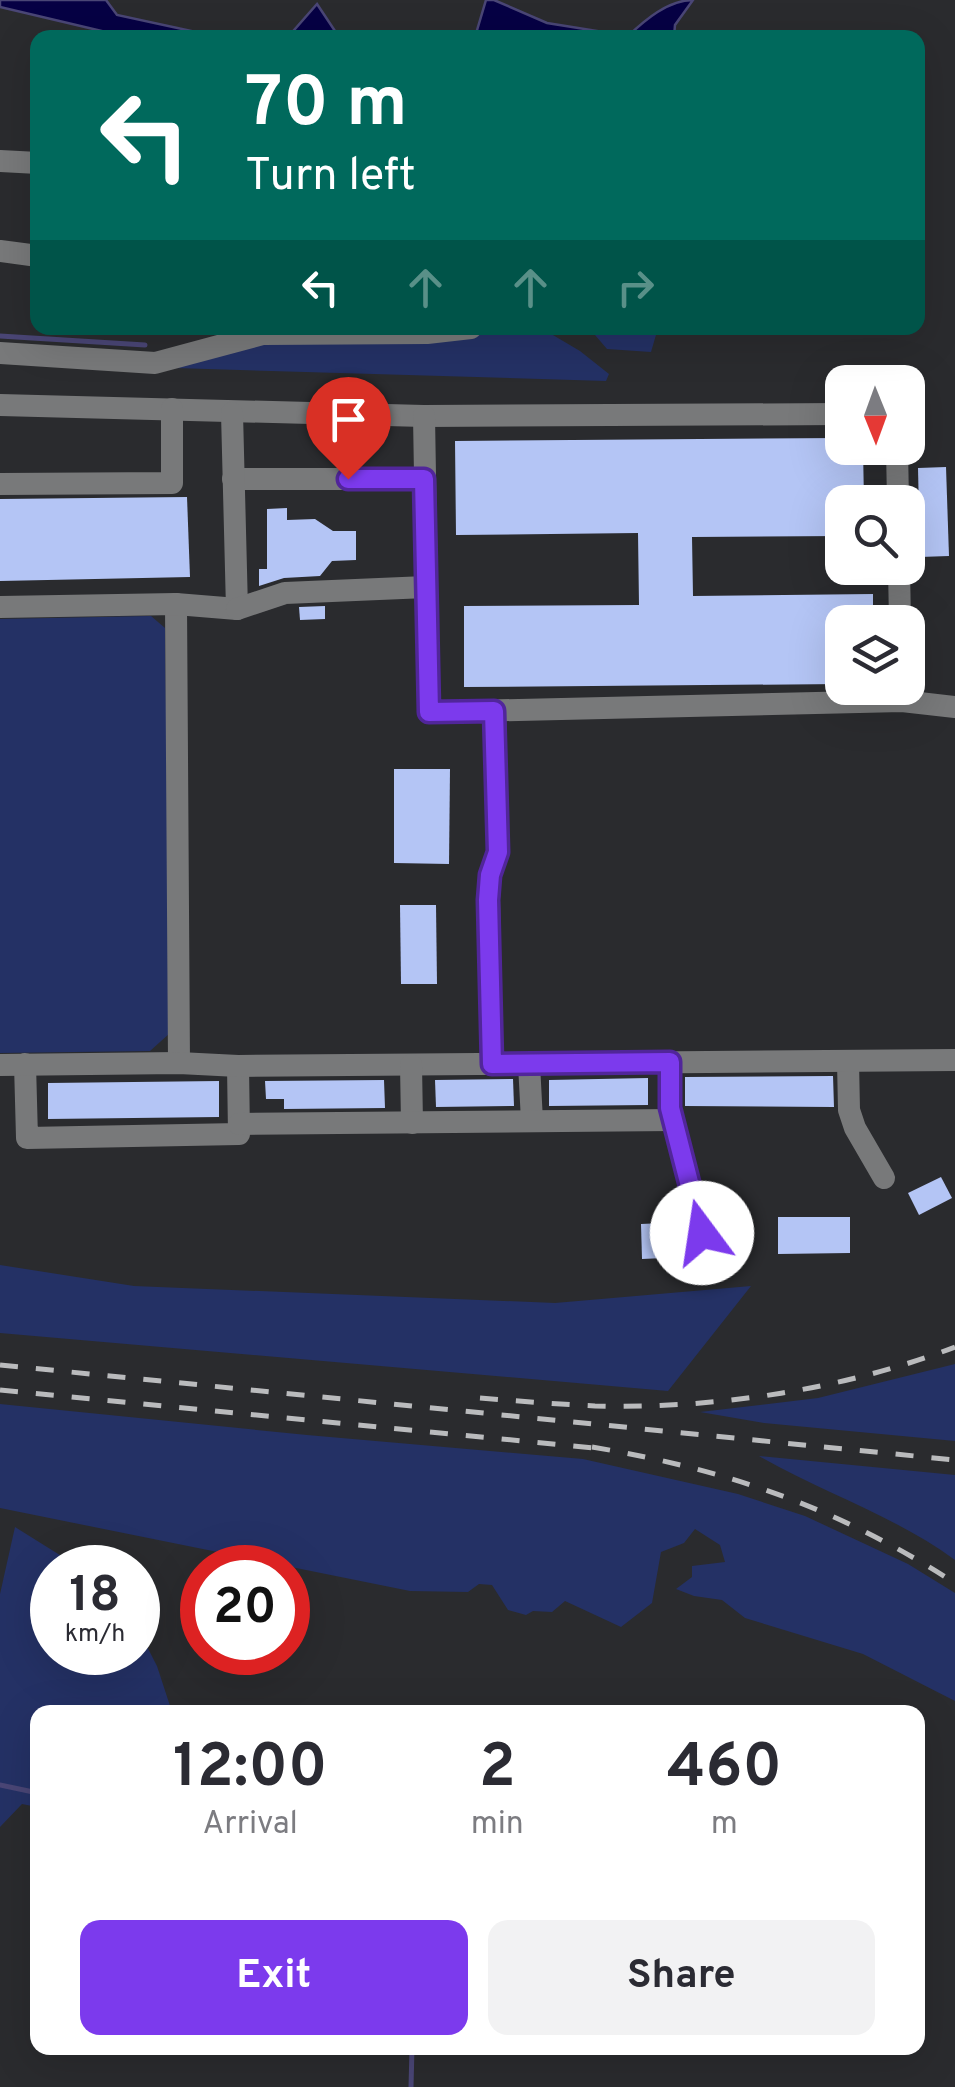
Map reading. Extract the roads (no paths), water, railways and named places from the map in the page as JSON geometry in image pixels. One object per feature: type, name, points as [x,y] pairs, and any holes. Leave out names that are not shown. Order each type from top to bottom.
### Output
[{"type":"lane","points":[[0,161],[30,162]]},
{"type":"lane","points":[[0,251],[30,255]]},
{"type":"lane","points":[[0,353],[156,363],[259,335]]},
{"type":"lane","points":[[0,404],[424,416],[825,414]]},
{"type":"lane","points":[[0,484],[172,483],[172,410]]},
{"type":"lane","points":[[232,412],[237,609]]},
{"type":"lane","points":[[424,416],[429,712],[825,697]]},
{"type":"lane","points":[[233,479],[424,479]]},
{"type":"lane","points":[[0,607],[176,604],[237,609],[285,593],[426,586]]},
{"type":"lane","points":[[176,604],[179,1063]]},
{"type":"lane","points":[[925,700],[955,707]]},
{"type":"lane","points":[[492,1064],[488,900],[490,875],[498,852],[494,711]]},
{"type":"lane","points":[[0,1065],[955,1060]]},
{"type":"lane","points":[[848,1061],[849,1110],[854,1128],[884,1178]]},
{"type":"lane","points":[[670,1062],[673,1120],[702,1233]]},
{"type":"lane","points":[[25,1064],[27,1138],[239,1134],[238,1066]]},
{"type":"lane","points":[[529,1064],[532,1122]]},
{"type":"lane","points":[[410,1065],[412,1123]]},
{"type":"lane","points":[[239,1124],[673,1120]]},
{"type":"waterway","points":[[0,336],[145,345]]},
{"type":"waterway","points":[[0,1785],[30,1791]]},
{"type":"waterway","points":[[411,2087],[412,2055]]},
{"type":"railway","points":[[480,1398],[595,1406],[732,1400],[868,1375],[955,1347]]},
{"type":"railway","points":[[0,1365],[955,1460]]},
{"type":"railway","points":[[0,1390],[605,1449]]},
{"type":"railway","points":[[592,1447],[690,1467],[781,1496],[868,1533],[955,1583]]}]
